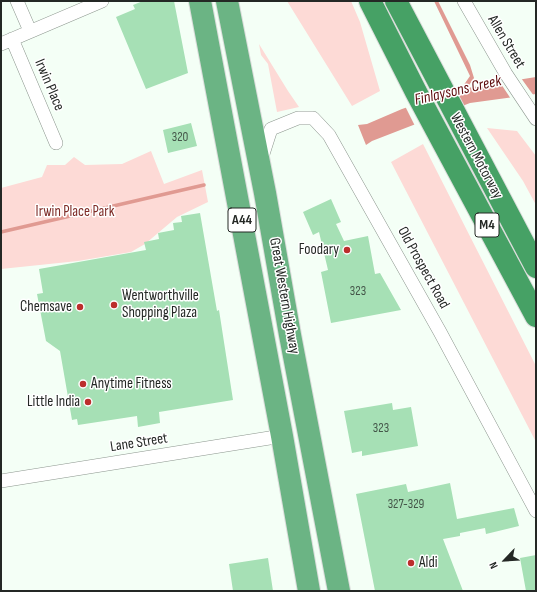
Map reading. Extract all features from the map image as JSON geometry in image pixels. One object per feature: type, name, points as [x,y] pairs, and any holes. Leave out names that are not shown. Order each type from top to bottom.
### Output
[{"type":"highway","name":"Great Western Highway","points":[[200,1],[282,436],[309,591]]},
{"type":"highway","name":"Great Western Highway","points":[[226,1],[260,165],[290,335],[339,591]]},
{"type":"highway","name":"Western Motorway","points":[[370,1],[416,92],[536,316]]},
{"type":"highway","name":"Western Motorway","points":[[396,1],[439,86],[536,268]]},
{"type":"street","points":[[17,1],[30,31]]},
{"type":"street","points":[[7,41],[102,1]]},
{"type":"street","name":"Allen Street","points":[[464,1],[506,74],[533,114]]},
{"type":"street","name":"Irwin Place","points":[[7,41],[56,143]]},
{"type":"street","name":"Old Prospect Road","points":[[260,165],[271,130],[282,123],[298,118],[313,118],[329,135],[440,332],[536,511]]},
{"type":"street","name":"Lane Street","points":[[1,481],[282,436]]},
{"type":"green space","points":[[287,1],[351,1],[360,22],[380,91],[352,106]]},
{"type":"green space","points":[[259,44],[299,107],[277,112],[268,64],[261,55]]},
{"type":"green space","points":[[487,128],[517,131],[536,156],[536,205],[523,181]]},
{"type":"green space","points":[[423,144],[536,366],[536,442],[391,162]]},
{"type":"green space","name":"Irwin Place Park","points":[[151,151],[164,184],[202,170],[208,202],[177,217],[145,244],[131,252],[78,261],[1,269],[1,188],[42,177],[47,165],[65,165],[74,157],[85,165],[122,164]]},
{"type":"water","points":[[434,1],[438,1],[470,65],[474,78],[467,88],[536,77],[536,94],[470,103],[372,141],[366,145],[358,125],[367,124],[402,109],[461,89],[470,76]]},
{"type":"pier","points":[[521,78],[534,96],[511,99],[499,81]]},
{"type":"pier","points":[[455,89],[465,107],[415,126],[405,106]]},
{"type":"building","points":[[143,1],[174,1],[188,73],[146,89],[116,17],[135,9],[133,5]]},
{"type":"building","points":[[191,123],[197,146],[168,153],[163,130]]},
{"type":"building","points":[[331,199],[341,222],[336,224],[344,241],[368,236],[375,274],[380,273],[401,310],[331,323],[321,272],[328,270],[319,232],[313,235],[303,212]]},
{"type":"building","name":"Wentworthville Shopping Plaza","points":[[200,213],[217,311],[219,310],[233,400],[159,412],[160,423],[138,427],[137,416],[78,425],[77,419],[72,420],[60,351],[46,341],[37,294],[43,293],[39,269],[146,250],[144,242],[159,239],[158,233],[174,230],[173,223],[182,222],[181,216]]},
{"type":"building","points":[[392,403],[393,410],[411,407],[418,446],[362,456],[362,451],[352,453],[344,411]]},
{"type":"building","points":[[450,483],[457,519],[514,508],[519,526],[486,534],[485,528],[460,533],[460,536],[443,539],[463,591],[375,591],[356,494],[406,484],[408,492]]},
{"type":"building","points":[[536,555],[536,591],[526,591],[520,558]]},
{"type":"building","points":[[268,558],[273,591],[233,591],[229,564]]},
{"type":"waterway","name":"Finlaysons Creek","points":[[1,232],[204,185]]},
{"type":"place","name":"Foodary","points":[[347,250]]},
{"type":"place","name":"Wentworthville Shopping Plaza","points":[[114,305]]},
{"type":"place","name":"Chemsave","points":[[80,307]]},
{"type":"place","name":"Anytime Fitness","points":[[83,384]]},
{"type":"place","name":"Little India","points":[[88,402]]},
{"type":"place","name":"Aldi","points":[[411,563]]}]
